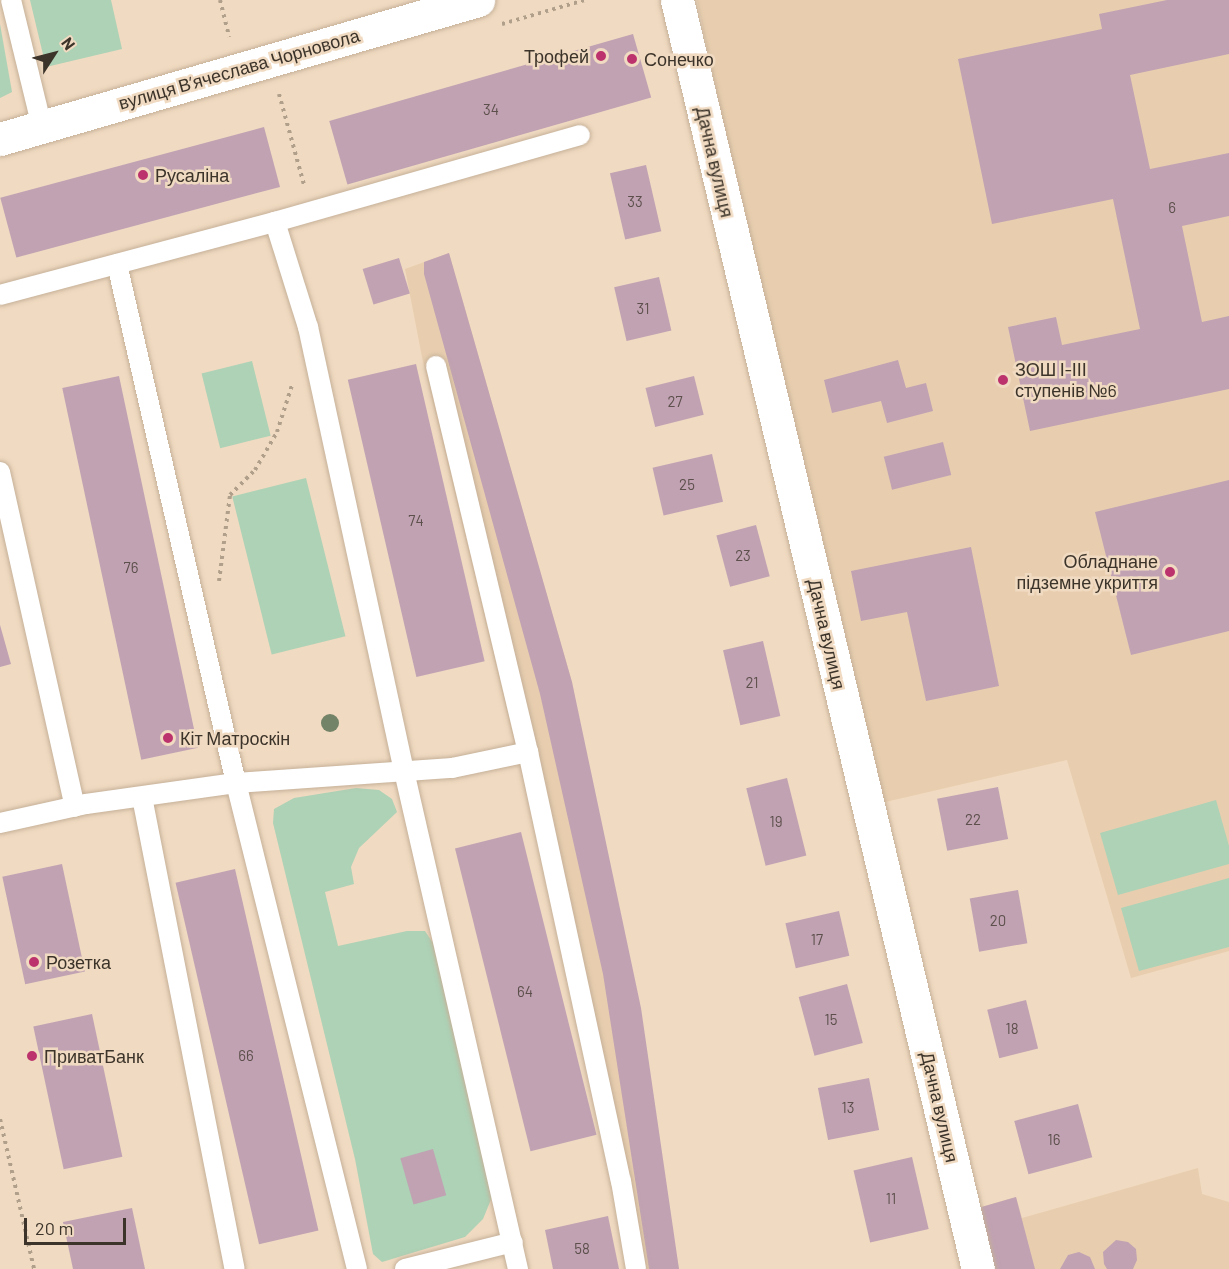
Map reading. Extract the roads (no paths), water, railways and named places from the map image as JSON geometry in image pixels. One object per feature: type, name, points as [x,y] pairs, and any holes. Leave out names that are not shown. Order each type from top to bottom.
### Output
[{"type":"street","name":"вулиця Вʼячеслава Чорновола","points":[[0,139],[478,0]]},
{"type":"street","name":"Дачна вулиця","points":[[676,0],[978,1269]]},
{"type":"lane","points":[[11,0],[42,127]]},
{"type":"lane","points":[[0,295],[275,222],[580,135]]},
{"type":"lane","points":[[275,222],[308,327],[405,771],[518,1269]]},
{"type":"lane","points":[[117,264],[237,783],[357,1269]]},
{"type":"lane","points":[[436,366],[528,752],[621,1181],[636,1269]]},
{"type":"lane","points":[[0,472],[75,807]]},
{"type":"lane","points":[[0,823],[75,807],[237,783],[452,768],[528,752]]},
{"type":"lane","points":[[142,796],[235,1269]]},
{"type":"lane","points":[[405,1269],[513,1242]]},
{"type":"place","name":"Трофей","points":[[601,56]]},
{"type":"place","name":"Сонечко","points":[[632,59]]},
{"type":"place","name":"Русаліна","points":[[143,175]]},
{"type":"place","name":"ЗОШ І-ІІІ ступенів №6","points":[[1003,380]]},
{"type":"place","name":"Обладнане підземне укриття","points":[[1170,572]]},
{"type":"place","name":"Кіт Матроскін","points":[[168,738]]},
{"type":"place","name":"Розетка","points":[[34,962]]},
{"type":"place","name":"ПриватБанк","points":[[32,1056]]}]
